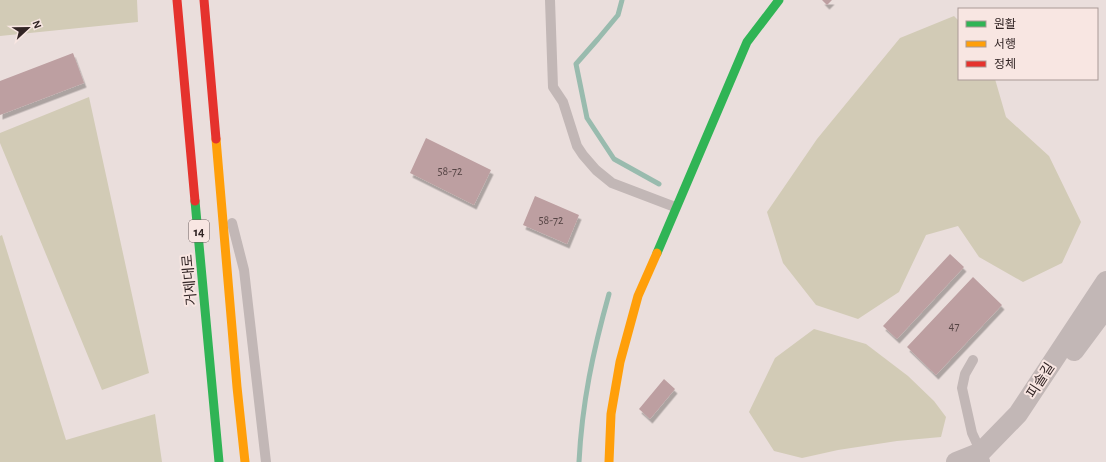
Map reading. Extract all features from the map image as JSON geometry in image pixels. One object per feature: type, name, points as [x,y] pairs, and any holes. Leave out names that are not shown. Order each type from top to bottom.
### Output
[{"type":"main road","name":"거제대로","points":[[177,0],[219,462]]},
{"type":"main road","name":"14","points":[[204,0],[237,388],[245,462]]},
{"type":"main road","points":[[609,462],[611,414],[620,362],[638,296],[747,42],[780,0]]},
{"type":"street","name":"피솔길","points":[[983,459],[1018,414],[1106,281]]},
{"type":"street","name":"피솔길","points":[[956,462],[983,459],[1005,445],[1106,308]]},
{"type":"lane","points":[[550,0],[553,87],[563,102],[577,146],[596,170],[612,183],[675,207]]},
{"type":"lane","points":[[219,175],[244,270],[266,462]]},
{"type":"lane","points":[[973,360],[965,374],[962,388],[972,433],[983,459]]},
{"type":"shaded area","points":[[0,0],[137,0],[138,22],[0,36]]},
{"type":"shaded area","points":[[954,16],[958,20],[958,80],[995,80],[1006,117],[1049,156],[1081,222],[1062,263],[1023,282],[979,257],[958,226],[926,235],[899,292],[858,319],[816,305],[783,263],[767,212],[817,139],[900,38]]},
{"type":"shaded area","points":[[89,97],[149,373],[102,390],[0,143],[0,133]]},
{"type":"shaded area","points":[[2,235],[66,440],[155,414],[162,462],[0,462],[0,236]]},
{"type":"shaded area","points":[[814,329],[866,344],[908,376],[934,401],[946,417],[941,437],[897,441],[838,450],[802,458],[774,451],[749,412],[775,358]]},
{"type":"building","points":[[822,0],[832,0],[827,5]]},
{"type":"building","points":[[73,53],[84,83],[0,115],[0,81]]},
{"type":"building","points":[[426,138],[491,170],[474,205],[410,173]]},
{"type":"building","points":[[535,196],[579,215],[567,244],[523,225]]},
{"type":"building","points":[[950,254],[964,267],[897,339],[883,326]]},
{"type":"building","points":[[973,277],[1002,305],[936,375],[907,347]]},
{"type":"building","points":[[664,379],[675,389],[650,419],[639,409]]},
{"type":"waterway","points":[[622,0],[618,15],[576,64],[587,118],[614,159],[659,184]]},
{"type":"waterway","points":[[579,462],[580,440],[589,377],[609,294]]},
{"type":"traffic: fast","points":[[657,253],[747,42],[779,0]]},
{"type":"traffic: fast","points":[[195,201],[219,462]]},
{"type":"traffic: slow","points":[[216,139],[237,387],[245,462]]},
{"type":"traffic: slow","points":[[609,462],[611,414],[620,362],[638,296],[657,253]]},
{"type":"traffic: jam","points":[[177,0],[195,201]]},
{"type":"traffic: jam","points":[[204,0],[216,139]]}]
